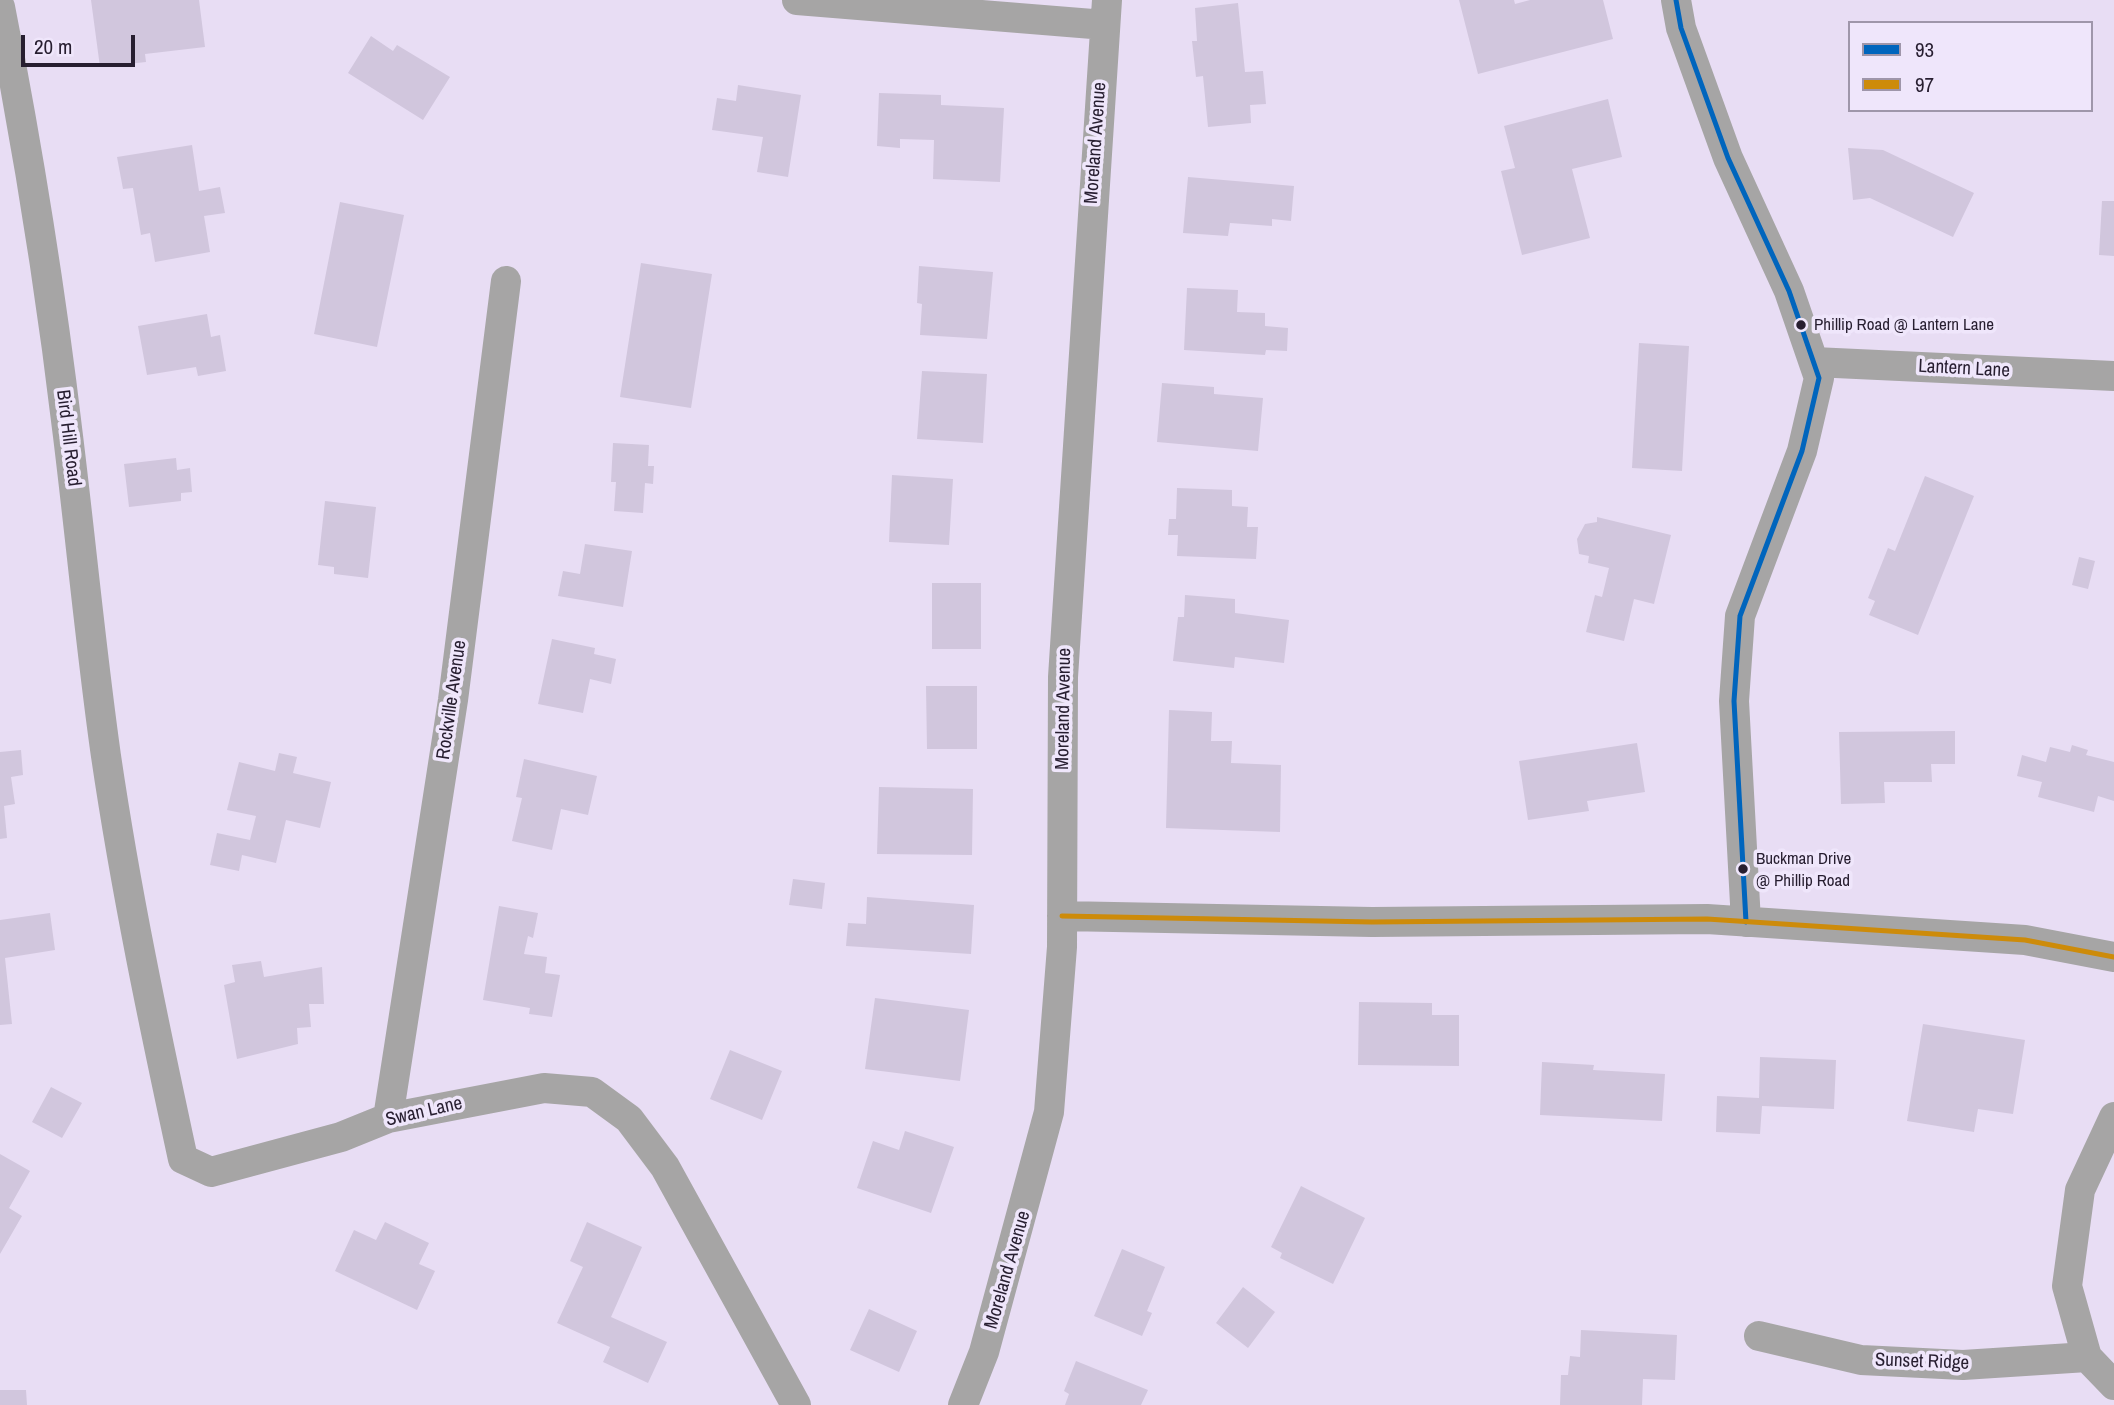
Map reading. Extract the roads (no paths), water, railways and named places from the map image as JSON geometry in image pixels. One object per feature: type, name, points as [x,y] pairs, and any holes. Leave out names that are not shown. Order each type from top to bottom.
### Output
[{"type":"street","points":[[797,0],[1106,13]]},
{"type":"street","points":[[1676,0],[1681,28],[1728,158],[1789,291],[1819,378],[1802,451],[1740,616],[1734,701],[1746,922]]},
{"type":"street","name":"Bird Hill Road","points":[[0,7],[25,134],[68,431],[106,754],[124,870]]},
{"type":"street","name":"Moreland Avenue","points":[[963,1405],[984,1352],[1049,1112],[1062,916],[1063,677],[1106,13]]},
{"type":"street","name":"Rockville Avenue","points":[[388,1118],[453,700],[506,281]]},
{"type":"street","name":"Lantern Lane","points":[[1814,362],[2114,376]]},
{"type":"street","name":"Swan Lane","points":[[124,870],[136,944],[183,1159],[211,1172],[341,1137],[388,1118],[544,1088],[593,1092],[629,1119],[665,1167],[796,1405]]},
{"type":"street","points":[[1062,916],[1372,922],[1707,919],[2025,940],[2114,957]]},
{"type":"street","points":[[2114,1117],[2080,1190],[2067,1286],[2087,1357],[2114,1385]]},
{"type":"street","name":"Sunset Ridge","points":[[1759,1336],[1861,1360],[1963,1365],[2087,1357]]},
{"type":"place","name":"Phillip Road @ Lantern Lane","points":[[1801,325]]},
{"type":"place","name":"Buckman Drive @ Phillip Road","points":[[1743,869]]}]
